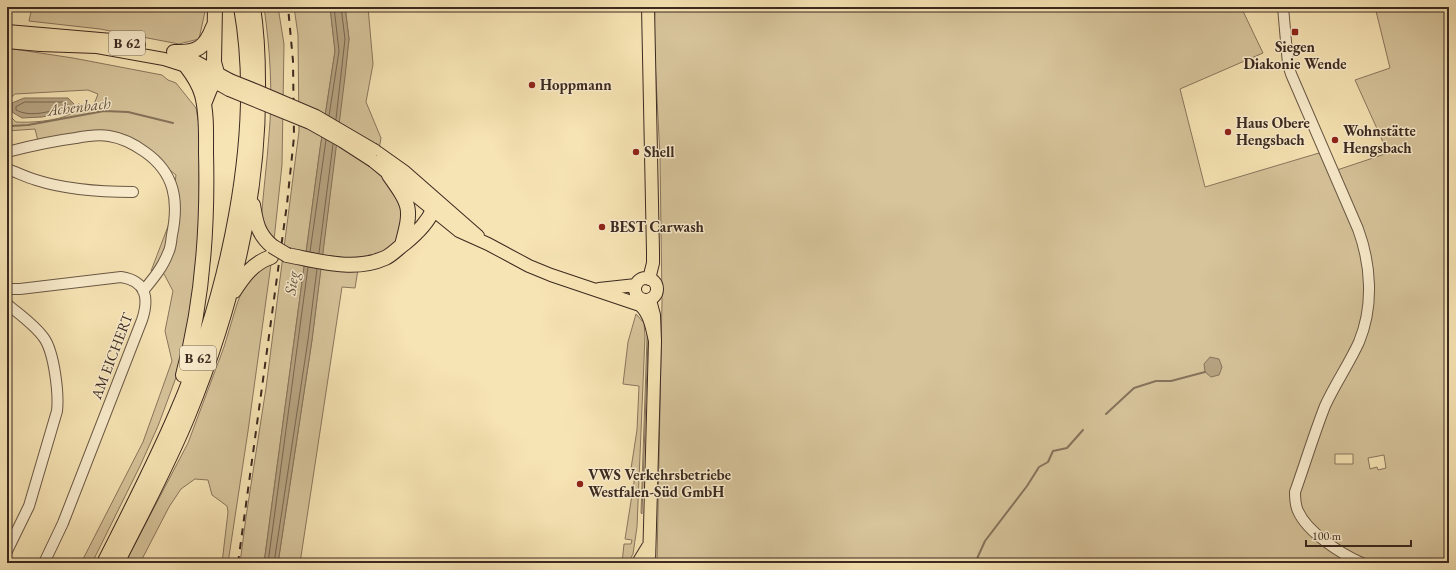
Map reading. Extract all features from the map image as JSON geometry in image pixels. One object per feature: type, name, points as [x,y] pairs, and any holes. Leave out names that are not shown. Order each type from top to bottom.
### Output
[{"type":"highway","name":"B 62","points":[[204,104],[216,78],[214,62],[215,7]]},
{"type":"highway","name":"B 62","points":[[104,563],[177,413],[199,353],[219,288],[236,215],[244,152],[247,93],[245,40],[241,7]]},
{"type":"highway","name":"B 62","points":[[117,563],[162,473],[187,418],[208,363],[228,300],[251,191],[257,130],[258,98],[256,37],[253,7]]},
{"type":"highway","name":"B 62","points":[[174,52],[186,53],[198,49],[207,41],[214,24]]},
{"type":"highway","name":"B 62","points":[[150,470],[181,381],[188,356],[200,295],[203,265],[207,200],[204,104],[198,84],[186,66]]},
{"type":"highway","name":"B 62","points":[[390,175],[402,193],[407,203],[409,212],[402,245]]},
{"type":"highway","name":"B 62","points":[[251,191],[256,224],[272,252],[344,265],[371,263],[386,257],[402,245],[419,219],[436,206]]},
{"type":"highway","name":"B 62","points":[[228,300],[250,270],[272,252]]},
{"type":"main road","points":[[648,7],[653,252],[653,263],[649,279]]},
{"type":"main road","points":[[7,24],[25,33]]},
{"type":"main road","name":"B 62","points":[[7,31],[112,40],[174,52],[193,60],[216,78]]},
{"type":"main road","name":"B 62","points":[[7,42],[97,47],[152,56],[186,66],[230,85],[255,90],[316,116],[373,156],[406,172],[436,206]]},
{"type":"main road","name":"B 62","points":[[373,156],[390,175],[436,206]]},
{"type":"main road","points":[[436,206],[459,231],[488,244],[529,266],[640,305],[644,308],[650,319],[655,341]]},
{"type":"main road","points":[[649,279],[656,284],[657,291],[655,296],[650,300],[643,300],[637,296],[636,289],[640,280],[649,279]]},
{"type":"main road","points":[[595,289],[636,289]]},
{"type":"main road","points":[[649,563],[655,341],[654,315],[650,300]]},
{"type":"main road","points":[[638,563],[650,544]]},
{"type":"street","points":[[1283,7],[1288,64],[1291,74],[1358,229],[1366,255],[1369,274],[1366,321],[1359,341],[1326,406],[1296,492],[1295,503],[1302,518],[1320,536],[1336,550],[1362,563]]},
{"type":"street","points":[[7,152],[48,142],[90,136],[109,136],[132,143],[150,156],[161,167],[173,186],[176,203],[175,223],[169,252],[156,276],[143,291],[134,281],[121,277],[20,289],[7,289]]},
{"type":"street","points":[[7,168],[36,180],[74,188],[115,192],[133,192]]},
{"type":"street","points":[[7,551],[29,506],[57,411],[58,401],[58,391],[48,344],[42,335],[11,307],[20,289]]},
{"type":"street","name":"AM EICHERT","points":[[44,563],[63,523],[142,320],[146,302],[143,291]]},
{"type":"shaded area","points":[[32,7],[206,7],[199,39],[179,44],[100,29],[29,21]]},
{"type":"shaded area","points":[[264,7],[278,7],[284,44],[282,165],[274,240],[261,223],[271,103],[268,39]]},
{"type":"shaded area","points":[[294,7],[330,7],[335,51],[320,149],[264,563],[240,563],[266,388],[299,131],[298,35]]},
{"type":"shaded area","points":[[345,7],[368,7],[373,64],[366,102],[381,138],[375,171],[395,188],[404,206],[400,236],[390,247],[379,254],[360,257],[355,288],[342,287],[300,563],[278,563],[312,340],[349,39]]},
{"type":"shaded area","points":[[655,7],[1241,7],[1263,53],[1180,89],[1205,187],[1319,153],[1331,172],[1388,153],[1355,80],[1390,68],[1375,7],[1449,7],[1449,563],[657,563],[662,301],[660,157],[654,39]],"holes":[[[1335,454],[1353,454],[1353,464],[1335,464]],[[1384,455],[1386,468],[1378,470],[1377,467],[1370,469],[1368,458]]]},
{"type":"shaded area","points":[[7,48],[73,58],[162,75],[168,80],[176,83],[196,108],[200,131],[199,267],[181,364],[158,426],[92,563],[81,563],[143,442],[172,361],[165,331],[173,291],[164,274],[151,271],[170,221],[176,175],[131,139],[38,141],[35,129],[7,131],[7,117],[9,115],[16,122],[52,120],[70,114],[78,104],[93,107],[98,94],[88,90],[15,94],[7,101]]},
{"type":"shaded area","points":[[271,264],[228,563],[222,563],[228,512],[227,506],[212,495],[208,480],[195,479],[181,489],[169,507],[140,563],[125,563],[188,443],[224,347],[245,283],[259,269]]},
{"type":"shaded area","points":[[636,314],[644,323],[645,336],[637,527],[633,554],[628,563],[622,563],[624,544],[631,544],[632,540],[625,539],[635,476],[630,475],[637,430],[639,386],[623,384],[628,342]]},
{"type":"shaded area","points":[[647,322],[648,339],[642,514],[641,513]]},
{"type":"water","points":[[330,7],[345,7],[349,39],[345,77],[312,340],[278,563],[264,563],[320,149],[335,51]]},
{"type":"water","points":[[24,98],[68,98],[74,104],[70,111],[42,117],[22,118],[12,112],[12,103]]},
{"type":"water","points":[[1210,357],[1219,359],[1222,367],[1219,375],[1211,377],[1205,372],[1204,364]]},
{"type":"waterway","name":"Achenbach","points":[[11,126],[28,125],[104,111],[128,112],[173,123]]},
{"type":"waterway","points":[[1106,414],[1134,388],[1156,381],[1171,381],[1205,372]]},
{"type":"waterway","points":[[975,563],[985,541],[1027,486],[1039,467],[1048,462],[1053,451],[1067,448],[1083,430]]},
{"type":"railway","points":[[238,563],[287,204],[294,137],[293,61],[288,7]]},
{"type":"place","name":"Siegen Diakonie Wende","points":[[1295,32]]},
{"type":"place","name":"Hoppmann","points":[[532,85]]},
{"type":"place","name":"Haus Obere Hengsbach","points":[[1228,132]]},
{"type":"place","name":"Wohnstätte Hengsbach","points":[[1335,140]]},
{"type":"place","name":"Shell","points":[[636,152]]},
{"type":"place","name":"BEST Carwash","points":[[602,227]]},
{"type":"place","name":"VWS Verkehrsbetriebe Westfalen-Süd GmbH","points":[[580,484]]},
{"type":"water label","name":"Sieg","points":[[291,283]]}]
